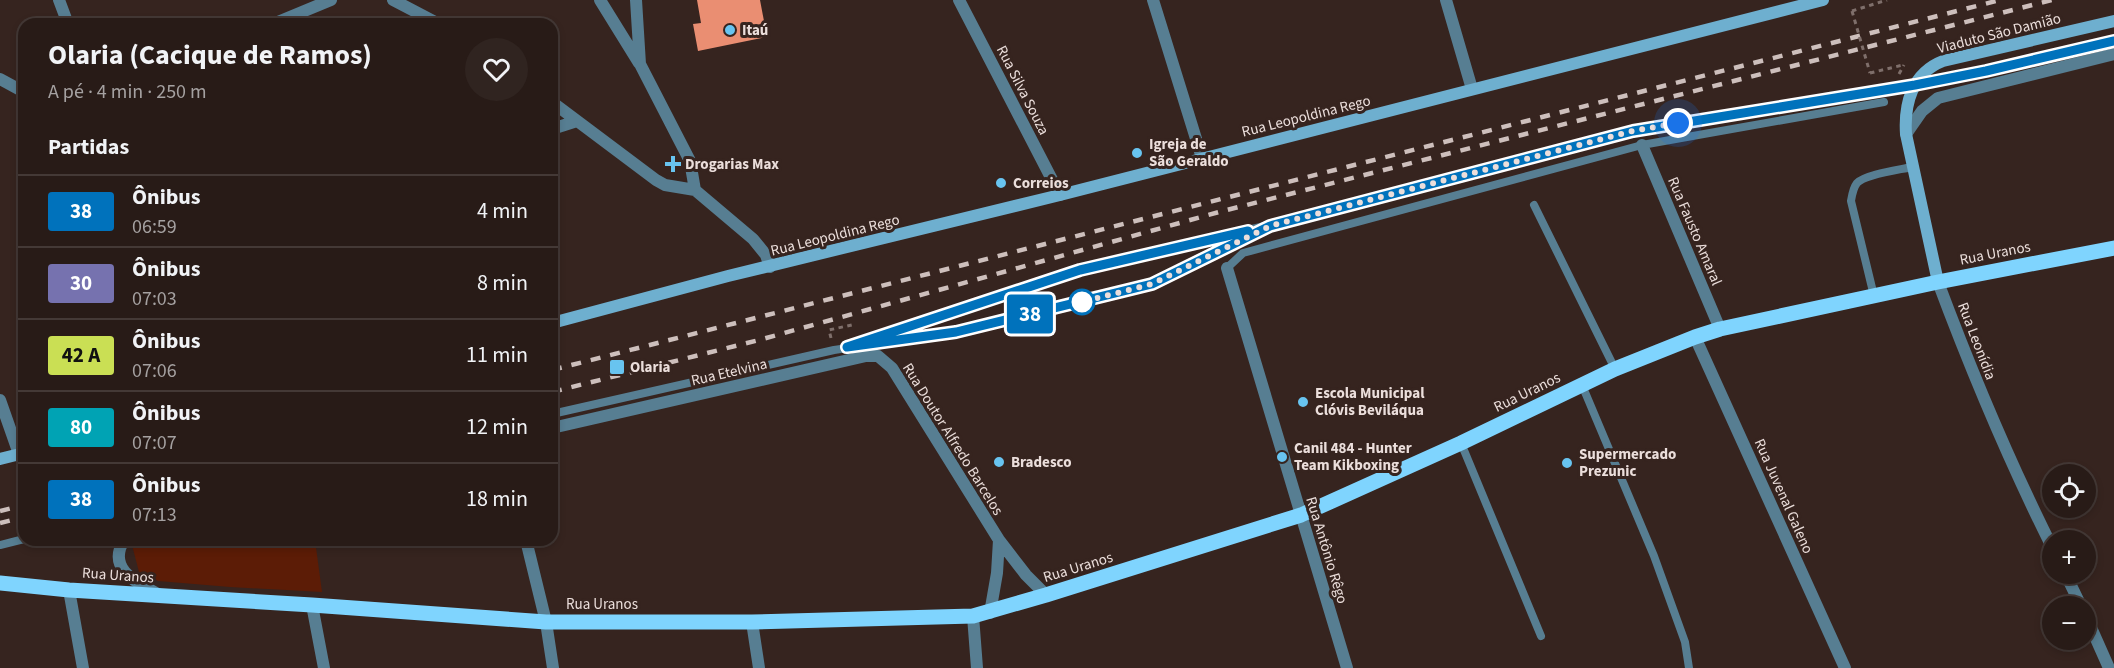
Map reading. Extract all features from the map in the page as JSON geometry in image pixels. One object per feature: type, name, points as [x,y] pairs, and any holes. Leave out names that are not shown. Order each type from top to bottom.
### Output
[{"type":"main road","name":"Rua Leopoldina Rego","points":[[558,321],[1823,0]]},
{"type":"main road","name":"Viaduto São Damião","points":[[1906,134],[1907,111],[1915,85],[1930,66],[2114,21]]},
{"type":"main road","name":"Rua Leonídia","points":[[1906,134],[1938,282]]},
{"type":"main road","name":"Rua Uranos","points":[[0,583],[69,590],[546,622],[752,622],[973,616],[990,613],[1301,514],[1461,443],[1615,369],[1695,337],[1720,329],[1938,282],[2114,248]]},
{"type":"main road","points":[[0,459],[18,454]]},
{"type":"street","points":[[59,0],[66,18]]},
{"type":"street","points":[[288,18],[331,0]]},
{"type":"street","points":[[393,0],[428,18]]},
{"type":"street","points":[[600,0],[640,64],[690,161],[695,190]]},
{"type":"street","points":[[636,0],[640,64]]},
{"type":"street","name":"Rua Silva Souza","points":[[959,0],[1060,195]]},
{"type":"street","points":[[1153,0],[1202,158]]},
{"type":"street","points":[[1446,0],[1472,89]]},
{"type":"street","points":[[1906,134],[1922,111],[1938,98],[2114,54]]},
{"type":"street","points":[[0,79],[18,89]]},
{"type":"street","points":[[558,107],[656,180],[665,185],[695,190],[753,239],[766,255],[770,267]]},
{"type":"street","points":[[558,127],[577,121]]},
{"type":"street","name":"Rua Fausto Amaral","points":[[1642,145],[1720,329]]},
{"type":"street","name":"Rua Antônio Rêgo","points":[[1227,267],[1347,668]]},
{"type":"street","name":"Rua Leonídia","points":[[1938,282],[1968,363],[2019,481],[2044,530]]},
{"type":"street","name":"Rua Juvenal Galeno","points":[[1695,337],[1845,668]]},
{"type":"street","name":"Rua Etelvina","points":[[558,427],[866,356],[878,356]]},
{"type":"street","name":"Rua Doutor Alfredo Barcelos","points":[[878,356],[892,368],[999,540],[1020,568],[1046,595]]},
{"type":"street","points":[[0,400],[18,443]]},
{"type":"street","points":[[990,613],[996,580],[999,540]]},
{"type":"street","points":[[121,546],[118,559],[123,571],[134,581],[161,596]]},
{"type":"street","points":[[527,546],[546,622],[553,668]]},
{"type":"street","points":[[69,590],[83,668]]},
{"type":"street","points":[[312,605],[324,668]]},
{"type":"street","points":[[973,616],[977,668]]},
{"type":"street","points":[[752,622],[759,668]]},
{"type":"street","points":[[2096,638],[2109,666]]},
{"type":"lane","points":[[847,347],[1080,270],[1270,226],[1633,131],[1915,85],[2114,41]]},
{"type":"lane","points":[[1227,267],[1243,253],[1642,145],[1884,102]]},
{"type":"lane","points":[[1874,296],[1851,201],[1852,191],[1863,179],[1912,167]]},
{"type":"lane","points":[[1534,206],[1615,369]]},
{"type":"lane","points":[[558,413],[847,347],[956,332],[1152,284],[1270,226]]},
{"type":"lane","points":[[1582,385],[1654,556],[1685,642],[1689,668]]},
{"type":"lane","points":[[1461,443],[1541,636]]},
{"type":"lane","points":[[0,545],[18,540]]},
{"type":"path","points":[[1887,0],[1852,11],[1870,73],[1904,65]]},
{"type":"path","points":[[829,330],[856,324]]},
{"type":"shaded area","points":[[132,546],[316,546],[322,592],[158,581],[139,572]]},
{"type":"building","name":"Itaú","points":[[697,0],[760,0],[767,37],[698,51],[693,24],[701,23]]},
{"type":"railway","points":[[558,368],[2000,0]]},
{"type":"railway","points":[[558,390],[759,340],[1219,212],[2052,0]]},
{"type":"railway","points":[[0,511],[18,506]]},
{"type":"railway","points":[[0,523],[18,518]]},
{"type":"bus line","name":"38","points":[[1248,231],[1080,270],[847,347],[956,332],[1152,284],[1270,226],[1633,131],[1915,85],[2114,41]]},
{"type":"place","name":"Itaú","points":[[730,30]]},
{"type":"place","name":"Igreja de São Geraldo","points":[[1137,153]]},
{"type":"place","name":"Drogarias Max","points":[[673,164]]},
{"type":"place","name":"Correios","points":[[1001,183]]},
{"type":"place","name":"Olaria","points":[[617,367]]},
{"type":"place","name":"Escola Municipal Clóvis Beviláqua","points":[[1303,402]]},
{"type":"place","name":"Canil 484 - Hunter Team Kikboxing","points":[[1282,457]]},
{"type":"place","name":"Bradesco","points":[[999,462]]},
{"type":"place","name":"Supermercado Prezunic","points":[[1567,463]]},
{"type":"route","points":[[1082,302],[1074,304],[1152,284],[1270,226],[1633,131],[1678,123]]}]
